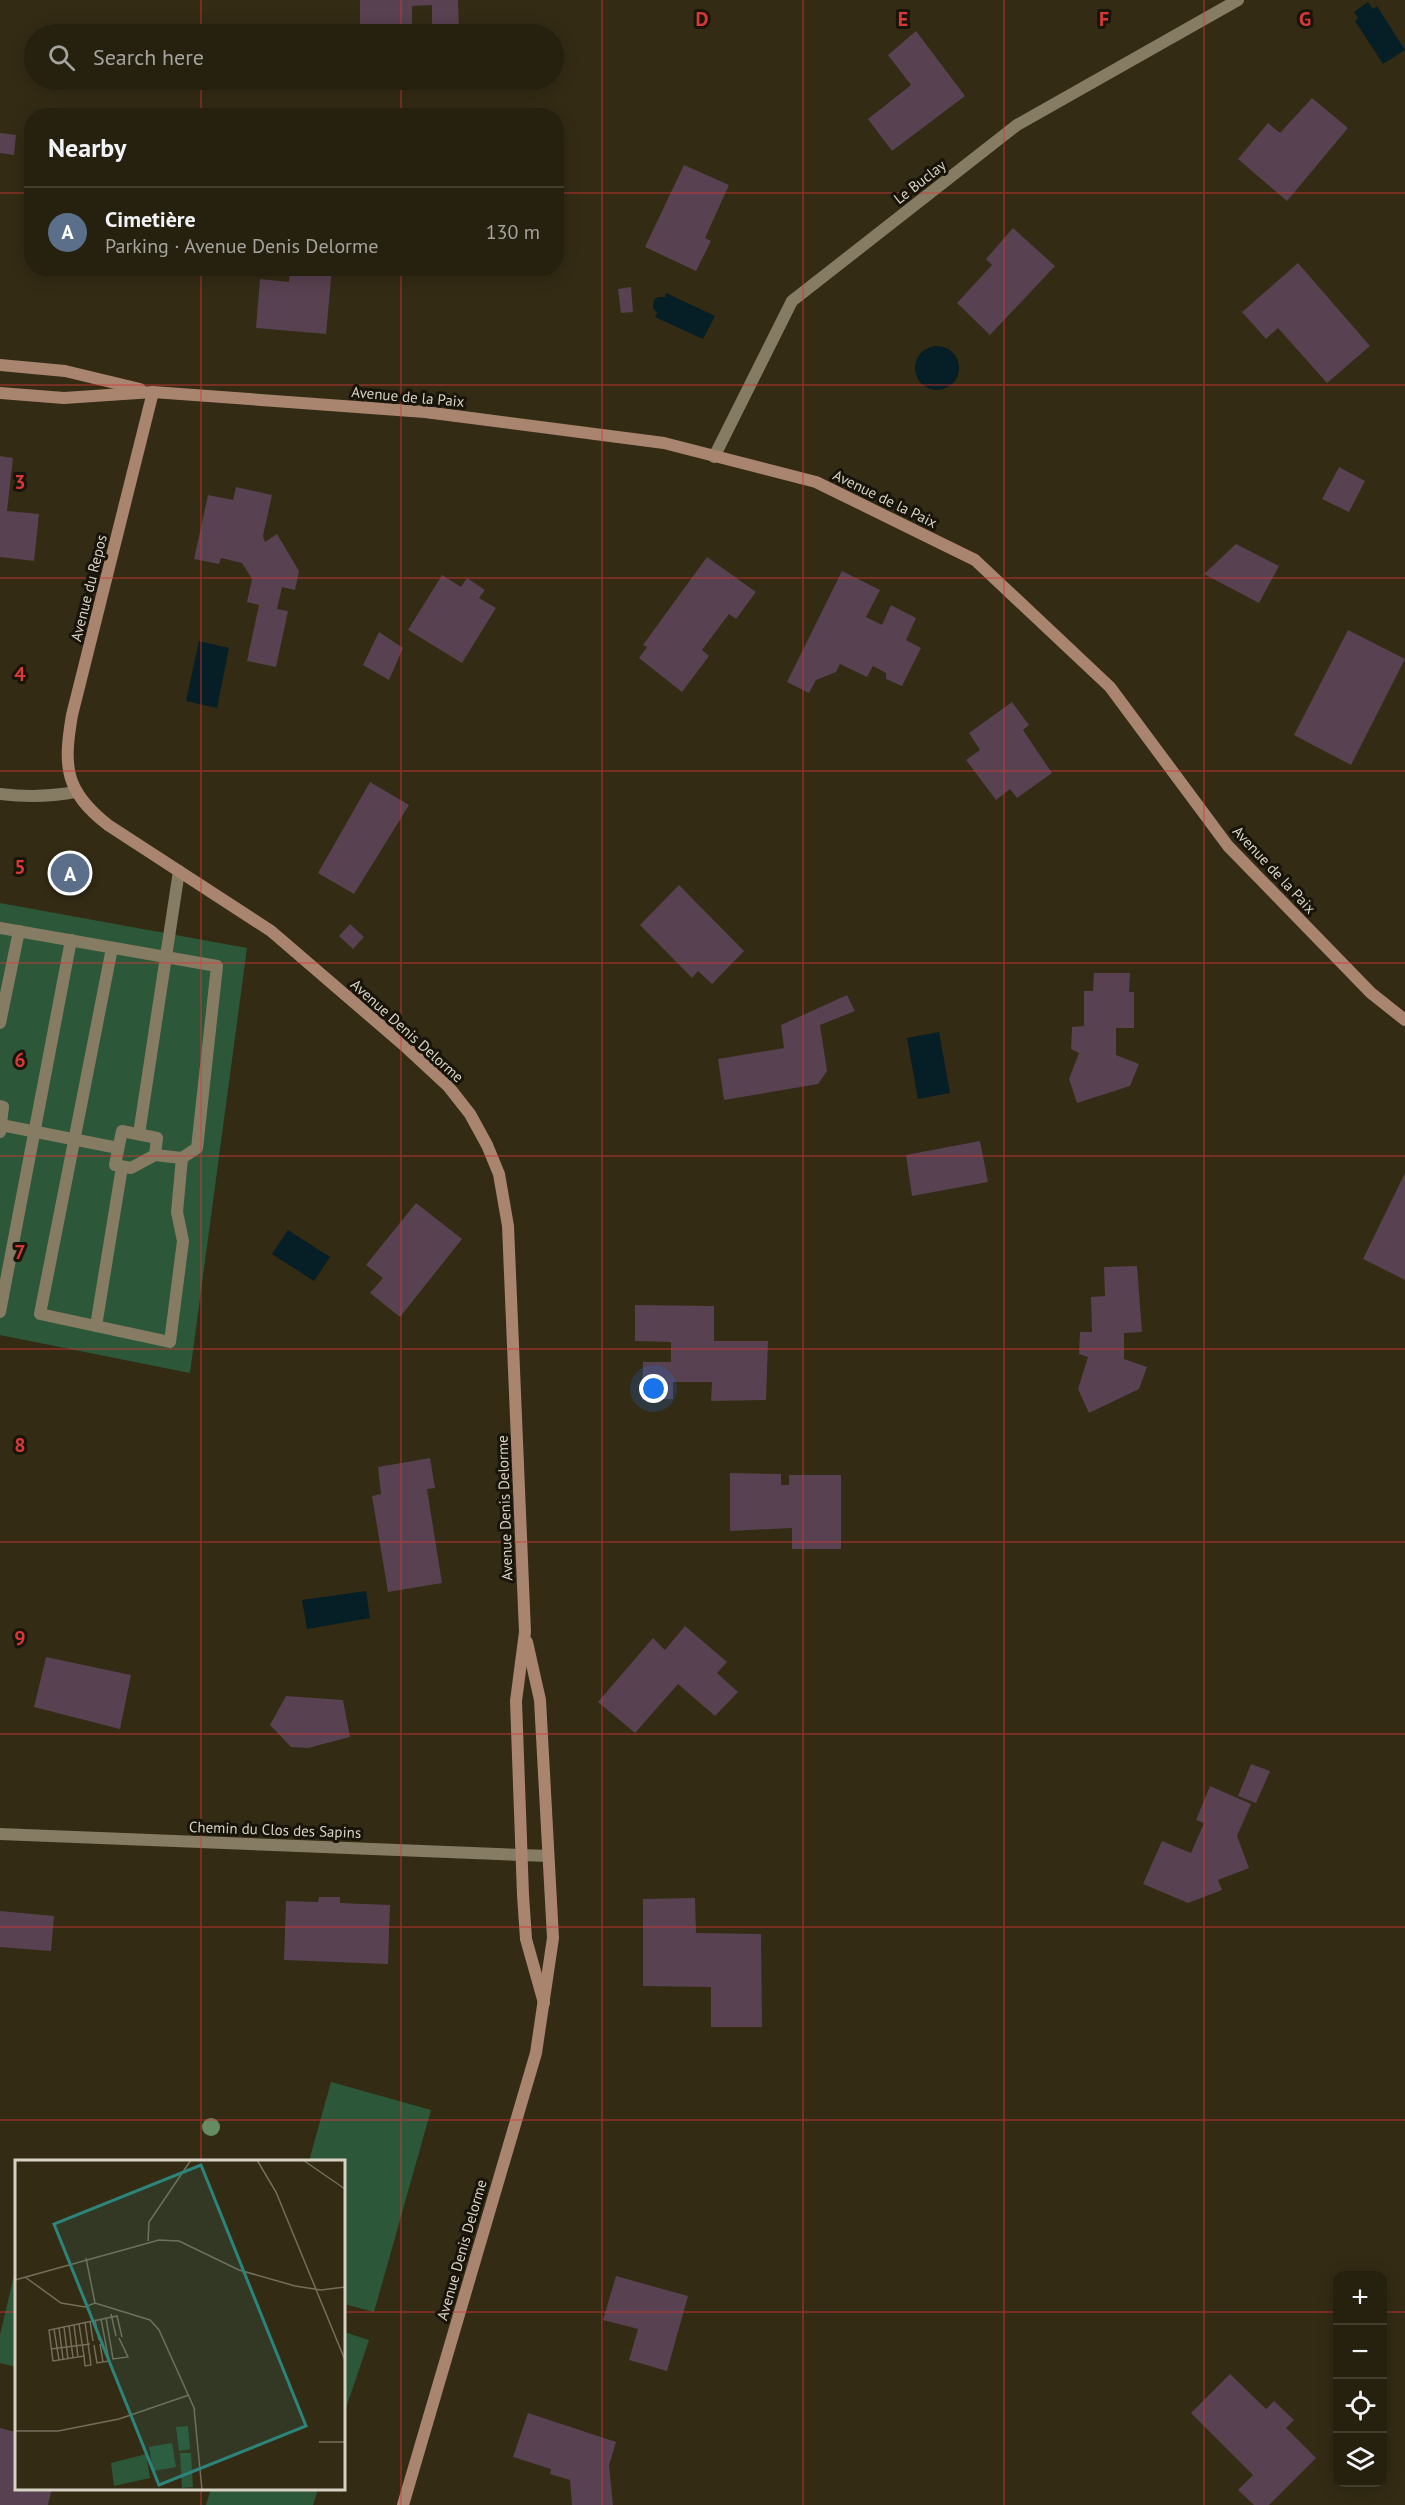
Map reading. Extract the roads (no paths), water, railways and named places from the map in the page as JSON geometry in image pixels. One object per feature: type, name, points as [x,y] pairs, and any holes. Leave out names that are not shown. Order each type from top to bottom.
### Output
[{"type":"street","name":"Le Buclay","points":[[714,457],[792,301],[1017,125],[1223,4],[1238,0]]},
{"type":"street","name":"Avenue de la Paix","points":[[0,365],[65,371],[153,392]]},
{"type":"street","name":"Avenue de la Paix","points":[[0,393],[64,398],[153,392],[425,412],[664,443],[816,482],[975,560],[1110,687],[1228,846],[1371,993],[1405,1020]]},
{"type":"street","name":"Avenue du Repos","points":[[75,792],[67,765],[72,715],[153,392]]},
{"type":"street","points":[[0,794],[27,797],[54,796],[75,792]]},
{"type":"street","name":"Avenue Denis Delorme","points":[[75,792],[90,810],[108,825],[271,931],[407,1048],[448,1086],[471,1114],[499,1174],[508,1226],[525,1632],[516,1701],[526,1939],[544,2003]]},
{"type":"street","points":[[139,1134],[164,957],[179,872]]},
{"type":"street","points":[[0,928],[217,966],[197,1148],[182,1158],[154,1155],[131,1168],[115,1165],[122,1131],[157,1138],[154,1155]]},
{"type":"street","points":[[0,1023],[19,931]]},
{"type":"street","points":[[0,1312],[71,940]]},
{"type":"street","points":[[112,948],[40,1314],[170,1342],[183,1241],[177,1212],[182,1158]]},
{"type":"street","points":[[0,1106],[3,1107],[1,1129],[34,1131],[118,1148]]},
{"type":"street","points":[[96,1326],[122,1167]]},
{"type":"street","name":"Avenue Denis Delorme","points":[[403,2505],[536,2053],[544,2003],[553,1938],[540,1700],[525,1632]]},
{"type":"street","name":"Chemin du Clos des Sapins","points":[[0,1834],[548,1856]]},
{"type":"water","points":[[1368,2],[1373,9],[1377,6],[1405,50],[1383,64],[1355,21],[1358,18],[1354,12]]},
{"type":"water","points":[[666,293],[715,316],[703,339],[655,317],[657,313],[653,308],[654,300],[658,297],[665,297]]},
{"type":"water","points":[[937,346],[952,353],[959,368],[952,383],[937,390],[922,383],[915,368],[922,353]]},
{"type":"water","points":[[199,641],[229,648],[217,708],[186,701]]},
{"type":"water","points":[[939,1032],[950,1093],[918,1099],[907,1038]]},
{"type":"water","points":[[288,1230],[330,1257],[314,1281],[272,1254]]},
{"type":"water","points":[[366,1591],[370,1618],[307,1629],[302,1600]]},
{"type":"place","name":"Cimetière","points":[[70,873]]}]
